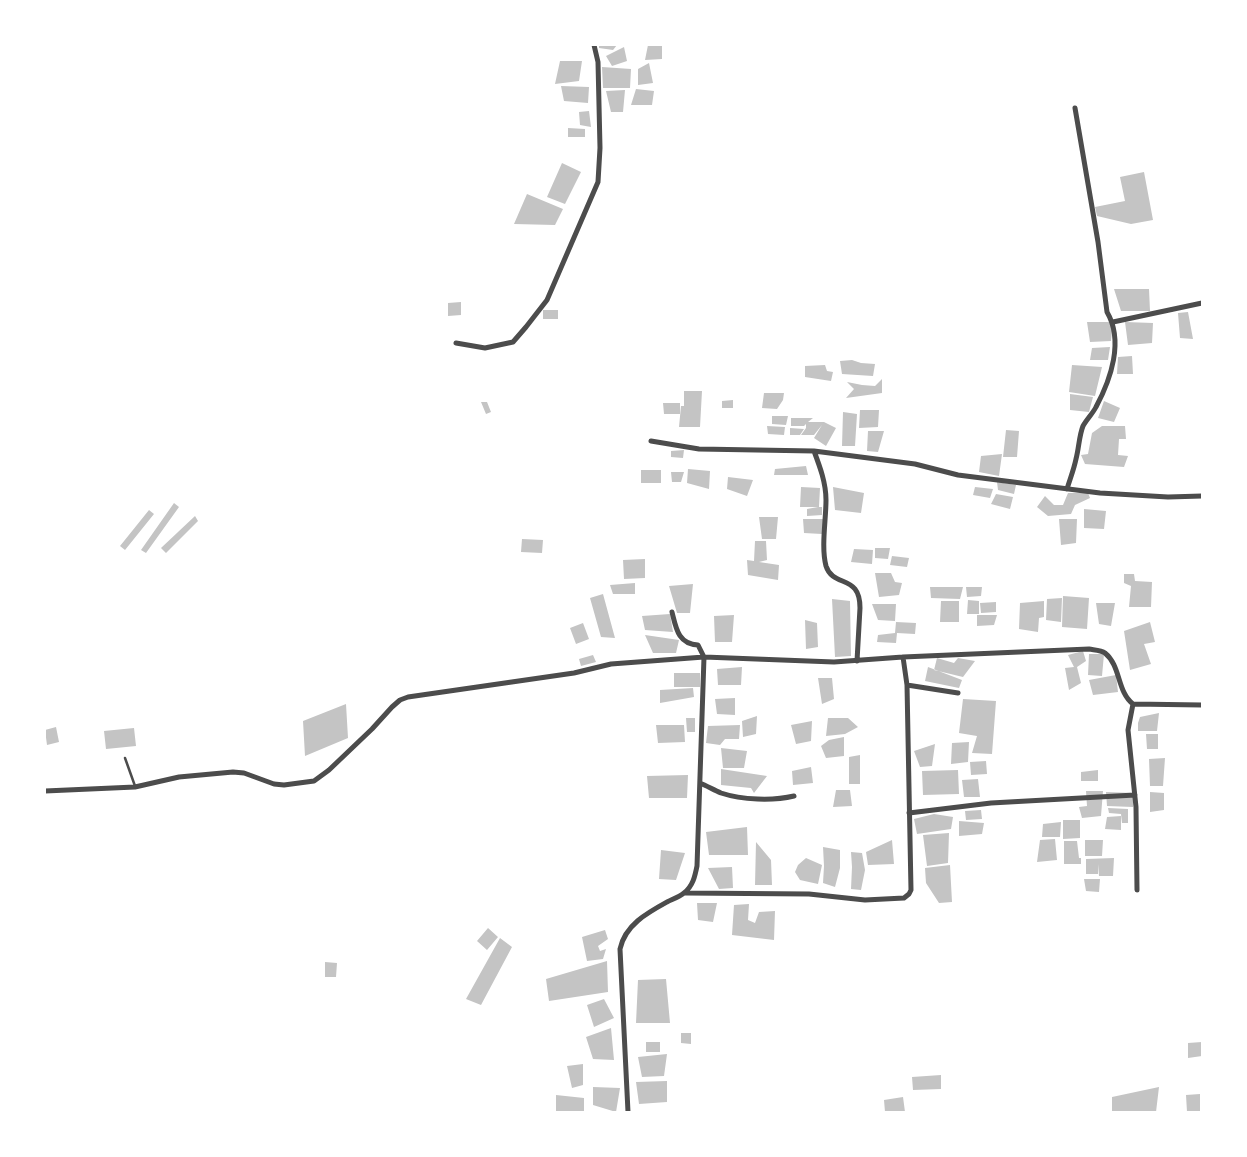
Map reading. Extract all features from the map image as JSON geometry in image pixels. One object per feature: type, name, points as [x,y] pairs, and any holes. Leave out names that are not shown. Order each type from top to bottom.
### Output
[{"type":"street","points":[[456,343],[485,348],[513,342],[547,300],[598,182],[600,148],[598,62],[594,45]]},
{"type":"street","points":[[1067,489],[1077,459],[1084,425],[1095,409],[1100,397],[1114,355],[1116,339],[1113,322],[1108,312],[1075,108]]},
{"type":"street","points":[[1113,322],[1202,303]]},
{"type":"street","points":[[651,441],[698,449],[814,451],[915,464],[958,475],[1100,493],[1168,497],[1202,496]]},
{"type":"street","points":[[814,451],[822,473],[826,498],[824,554],[827,568],[830,574],[855,589],[859,599],[857,661]]},
{"type":"street","points":[[628,1112],[621,982],[620,949],[622,939],[627,931],[642,918],[685,892],[695,877],[697,866],[704,658],[698,645],[688,644],[679,635],[672,612]]},
{"type":"street","points":[[45,791],[135,787],[180,777],[233,772],[253,775],[274,784],[314,781],[329,770],[400,700],[408,697],[574,673],[611,664],[704,658],[834,662],[1022,651],[1090,650],[1103,652],[1113,662],[1127,701],[1133,704],[1202,705]]},
{"type":"street","points":[[685,892],[809,894],[865,900],[904,898],[909,894],[911,890],[907,686],[903,657]]},
{"type":"street","points":[[907,686],[958,693]]},
{"type":"street","points":[[1133,704],[1128,730],[1135,795],[1138,890]]},
{"type":"street","points":[[700,783],[722,794],[754,799],[782,799],[794,796]]},
{"type":"street","points":[[909,814],[991,803],[1135,795]]},
{"type":"lane","points":[[125,758],[135,787]]},
{"type":"building","points":[[599,45],[617,45],[613,50],[599,48]]},
{"type":"building","points":[[648,45],[662,45],[662,59],[645,60]]},
{"type":"building","points":[[624,47],[627,61],[612,66],[606,56]]},
{"type":"building","points":[[560,61],[582,61],[579,81],[555,84]]},
{"type":"building","points":[[649,63],[653,83],[638,85],[638,69]]},
{"type":"building","points":[[602,67],[631,69],[630,88],[603,88]]},
{"type":"building","points":[[561,86],[589,87],[588,103],[564,101]]},
{"type":"building","points":[[636,89],[654,91],[652,105],[631,105]]},
{"type":"building","points":[[625,90],[623,112],[611,112],[606,91]]},
{"type":"building","points":[[589,111],[591,127],[580,125],[579,112]]},
{"type":"building","points":[[568,128],[585,129],[585,137],[568,137]]},
{"type":"building","points":[[562,163],[581,172],[565,204],[547,197]]},
{"type":"building","points":[[1144,172],[1153,220],[1131,224],[1097,216],[1095,207],[1125,201],[1120,177]]},
{"type":"building","points":[[527,194],[563,209],[555,225],[514,224]]},
{"type":"building","points":[[1114,289],[1149,289],[1150,311],[1121,311]]},
{"type":"building","points":[[461,302],[461,315],[448,316],[448,303]]},
{"type":"building","points":[[543,310],[558,310],[558,319],[543,319]]},
{"type":"building","points":[[1188,312],[1193,339],[1180,338],[1178,313]]},
{"type":"building","points":[[1087,322],[1113,322],[1111,341],[1090,342]]},
{"type":"building","points":[[1125,322],[1153,323],[1152,343],[1128,345]]},
{"type":"building","points":[[1110,347],[1108,360],[1090,360],[1092,348]]},
{"type":"building","points":[[1132,356],[1133,374],[1117,374],[1118,357]]},
{"type":"building","points":[[852,360],[875,364],[873,376],[842,374],[840,361]]},
{"type":"building","points":[[825,365],[827,371],[833,372],[831,381],[805,377],[805,366]]},
{"type":"building","points":[[1072,365],[1102,367],[1095,396],[1069,392]]},
{"type":"building","points":[[882,379],[882,393],[846,398],[854,389],[847,382],[875,386]]},
{"type":"building","points":[[684,391],[702,391],[700,427],[679,427],[681,406],[684,406]]},
{"type":"building","points":[[764,393],[784,393],[783,400],[777,409],[762,408]]},
{"type":"building","points":[[1070,394],[1093,397],[1089,412],[1070,410]]},
{"type":"building","points":[[733,400],[733,408],[722,408],[722,401]]},
{"type":"building","points":[[1104,401],[1120,408],[1114,422],[1098,418]]},
{"type":"building","points":[[481,402],[487,402],[491,412],[486,414]]},
{"type":"building","points":[[663,403],[680,403],[680,414],[664,414]]},
{"type":"building","points":[[860,410],[879,410],[878,427],[859,428]]},
{"type":"building","points":[[843,412],[857,414],[855,446],[842,446]]},
{"type":"building","points":[[772,416],[788,416],[786,425],[772,424]]},
{"type":"building","points":[[791,418],[813,418],[808,422],[824,422],[836,428],[826,446],[814,438],[822,425],[814,435],[801,435],[806,428],[806,424],[804,426],[791,426]]},
{"type":"building","points":[[767,426],[785,427],[784,435],[768,434]]},
{"type":"building","points":[[1102,426],[1125,426],[1126,439],[1119,439],[1118,455],[1128,456],[1124,467],[1085,464],[1081,455],[1088,454],[1092,433]]},
{"type":"building","points":[[790,428],[804,429],[800,435],[790,435]]},
{"type":"building","points":[[1006,430],[1019,431],[1017,457],[1003,457]]},
{"type":"building","points":[[868,431],[884,431],[878,452],[867,451]]},
{"type":"building","points":[[684,450],[683,458],[671,457],[671,451]]},
{"type":"building","points":[[1002,454],[999,476],[979,472],[981,456]]},
{"type":"building","points":[[806,466],[808,475],[774,475],[775,469]]},
{"type":"building","points":[[688,469],[710,471],[709,489],[687,483]]},
{"type":"building","points":[[641,470],[661,470],[661,483],[641,483]]},
{"type":"building","points":[[671,472],[684,472],[681,482],[672,482]]},
{"type":"building","points":[[728,477],[753,480],[747,496],[727,489]]},
{"type":"building","points":[[997,482],[1016,485],[1014,494],[998,490]]},
{"type":"building","points":[[801,487],[820,488],[819,507],[800,507]]},
{"type":"building","points":[[833,487],[864,493],[861,513],[835,510]]},
{"type":"building","points":[[975,487],[993,489],[990,498],[973,495]]},
{"type":"building","points":[[1068,493],[1088,493],[1090,498],[1075,505],[1071,514],[1048,516],[1037,507],[1045,496],[1054,505],[1063,505]]},
{"type":"building","points":[[996,494],[1013,497],[1010,509],[991,504]]},
{"type":"building","points":[[174,503],[179,507],[146,553],[141,550]]},
{"type":"building","points":[[822,507],[822,515],[807,516],[807,509]]},
{"type":"building","points":[[1084,509],[1106,511],[1104,529],[1084,528]]},
{"type":"building","points":[[149,510],[154,514],[125,550],[120,546]]},
{"type":"building","points":[[195,516],[198,521],[166,553],[161,548]]},
{"type":"building","points":[[759,517],[778,517],[776,539],[762,539]]},
{"type":"building","points":[[803,519],[825,519],[822,534],[804,533]]},
{"type":"building","points":[[1059,519],[1077,519],[1076,543],[1061,545]]},
{"type":"building","points":[[522,539],[543,540],[542,553],[521,552]]},
{"type":"building","points":[[755,541],[766,541],[767,560],[759,562],[779,565],[778,580],[748,575],[747,560],[754,561]]},
{"type":"building","points":[[875,548],[890,548],[888,559],[875,558]]},
{"type":"building","points":[[854,549],[873,550],[872,564],[851,562]]},
{"type":"building","points":[[892,556],[909,558],[907,567],[890,565]]},
{"type":"building","points":[[645,559],[645,578],[624,579],[623,560]]},
{"type":"building","points":[[875,573],[891,573],[895,582],[902,583],[899,595],[879,597]]},
{"type":"building","points":[[1124,574],[1134,574],[1135,581],[1152,582],[1151,607],[1129,607],[1131,586],[1124,583]]},
{"type":"building","points":[[635,583],[635,594],[613,594],[610,585]]},
{"type":"building","points":[[693,584],[690,613],[677,613],[669,586]]},
{"type":"building","points":[[930,587],[963,587],[960,599],[931,598]]},
{"type":"building","points":[[966,587],[982,587],[981,596],[967,597]]},
{"type":"building","points":[[603,594],[615,638],[601,637],[590,598]]},
{"type":"building","points":[[1063,596],[1089,598],[1087,629],[1062,627]]},
{"type":"building","points":[[1062,598],[1061,622],[1046,620],[1047,599]]},
{"type":"building","points":[[832,599],[850,601],[851,656],[835,657]]},
{"type":"building","points":[[968,600],[979,601],[979,614],[967,614]]},
{"type":"building","points":[[941,601],[959,601],[959,622],[940,622]]},
{"type":"building","points":[[1044,601],[1044,617],[1039,618],[1038,632],[1019,629],[1020,603]]},
{"type":"building","points":[[996,602],[996,612],[981,613],[980,603]]},
{"type":"building","points":[[1096,603],[1115,603],[1111,626],[1099,624]]},
{"type":"building","points":[[872,604],[896,604],[895,621],[878,620]]},
{"type":"building","points":[[670,614],[673,632],[645,630],[642,616]]},
{"type":"building","points":[[734,615],[732,642],[715,642],[714,616]]},
{"type":"building","points":[[977,615],[997,615],[994,625],[977,626]]},
{"type":"building","points":[[805,620],[817,623],[818,647],[806,649]]},
{"type":"building","points":[[896,622],[916,623],[915,634],[897,633],[896,643],[877,642],[878,635],[895,633]]},
{"type":"building","points":[[1150,622],[1155,642],[1144,644],[1151,664],[1130,670],[1124,631]]},
{"type":"building","points":[[583,623],[589,639],[576,644],[570,628]]},
{"type":"building","points":[[645,635],[679,640],[676,653],[653,653]]},
{"type":"building","points":[[1083,651],[1086,661],[1077,667],[1081,683],[1069,690],[1065,668],[1074,667],[1068,655]]},
{"type":"building","points":[[1089,654],[1104,654],[1102,676],[1088,675]]},
{"type":"building","points":[[593,655],[596,662],[581,666],[579,659]]},
{"type":"building","points":[[937,658],[954,663],[958,658],[975,661],[963,677],[934,670]]},
{"type":"building","points":[[742,667],[741,685],[718,685],[717,669]]},
{"type":"building","points":[[928,667],[962,680],[959,688],[925,681]]},
{"type":"building","points":[[674,673],[700,673],[700,687],[674,687]]},
{"type":"building","points":[[1116,675],[1118,692],[1093,695],[1089,680]]},
{"type":"building","points":[[818,678],[832,678],[834,699],[822,704]]},
{"type":"building","points":[[693,688],[694,697],[660,703],[660,690]]},
{"type":"building","points":[[735,698],[735,715],[717,714],[715,699]]},
{"type":"building","points":[[963,699],[996,701],[992,754],[972,753],[977,736],[959,733]]},
{"type":"building","points":[[346,704],[348,738],[305,756],[303,721]]},
{"type":"building","points":[[1159,713],[1157,731],[1138,731],[1140,717]]},
{"type":"building","points":[[757,716],[756,734],[743,737],[742,721]]},
{"type":"building","points":[[686,718],[695,718],[695,732],[687,732]]},
{"type":"building","points":[[828,718],[848,718],[858,727],[845,734],[826,736]]},
{"type":"building","points":[[812,721],[811,741],[796,744],[791,725]]},
{"type":"building","points":[[656,725],[684,725],[685,742],[658,743]]},
{"type":"building","points":[[740,725],[739,739],[725,739],[720,745],[706,743],[708,726]]},
{"type":"building","points":[[56,727],[59,742],[47,745],[45,730]]},
{"type":"building","points":[[134,728],[136,746],[106,749],[104,731]]},
{"type":"building","points":[[1146,734],[1158,734],[1158,749],[1147,749]]},
{"type":"building","points":[[844,737],[844,756],[826,758],[821,746],[829,740]]},
{"type":"building","points":[[969,742],[968,762],[951,764],[952,743]]},
{"type":"building","points":[[935,744],[932,766],[920,767],[914,751]]},
{"type":"building","points":[[721,748],[747,751],[744,768],[723,768]]},
{"type":"building","points":[[860,755],[860,784],[849,784],[849,757]]},
{"type":"building","points":[[1165,758],[1163,786],[1150,786],[1149,759]]},
{"type":"building","points":[[986,761],[987,774],[971,775],[970,762]]},
{"type":"building","points":[[811,767],[813,783],[793,785],[792,771]]},
{"type":"building","points":[[721,769],[767,776],[754,793],[751,788],[721,785]]},
{"type":"building","points":[[958,770],[959,794],[923,795],[922,771]]},
{"type":"building","points":[[1098,770],[1098,781],[1081,781],[1081,772]]},
{"type":"building","points":[[688,775],[687,798],[649,798],[647,776]]},
{"type":"building","points":[[978,779],[980,797],[964,797],[962,780]]},
{"type":"building","points":[[836,790],[850,790],[852,806],[833,807]]},
{"type":"building","points":[[1086,791],[1103,791],[1101,816],[1082,818],[1079,807],[1087,806]]},
{"type":"building","points":[[1106,792],[1133,793],[1133,807],[1107,806]]},
{"type":"building","points":[[1150,792],[1164,793],[1164,810],[1150,812]]},
{"type":"building","points":[[1108,808],[1128,809],[1128,823],[1122,823],[1121,814],[1109,813]]},
{"type":"building","points":[[981,810],[982,819],[966,820],[965,811]]},
{"type":"building","points":[[934,814],[953,817],[951,829],[917,834],[914,819]]},
{"type":"building","points":[[1121,816],[1121,830],[1105,829],[1107,817]]},
{"type":"building","points":[[1063,820],[1080,820],[1080,838],[1063,839]]},
{"type":"building","points":[[959,821],[984,823],[982,834],[959,836]]},
{"type":"building","points":[[1061,822],[1060,837],[1042,837],[1043,824]]},
{"type":"building","points":[[747,827],[748,855],[709,855],[706,832]]},
{"type":"building","points":[[949,833],[948,863],[927,866],[923,835]]},
{"type":"building","points":[[1055,839],[1057,860],[1037,862],[1040,840]]},
{"type":"building","points":[[892,840],[894,864],[868,865],[866,852]]},
{"type":"building","points":[[1085,840],[1103,840],[1102,856],[1085,856]]},
{"type":"building","points":[[1064,841],[1077,841],[1081,864],[1064,864]]},
{"type":"building","points":[[756,842],[771,860],[772,885],[755,885]]},
{"type":"building","points":[[823,847],[840,850],[840,868],[835,887],[823,883]]},
{"type":"building","points":[[661,850],[685,853],[676,880],[659,879]]},
{"type":"building","points":[[851,852],[862,853],[865,870],[861,890],[851,889]]},
{"type":"building","points":[[806,858],[822,865],[818,884],[800,880],[795,872],[798,865]]},
{"type":"building","points":[[1114,858],[1113,876],[1099,876],[1098,864],[1098,874],[1086,874],[1086,859]]},
{"type":"building","points":[[950,865],[952,902],[939,903],[926,883],[925,868]]},
{"type":"building","points":[[732,867],[733,888],[719,889],[708,868]]},
{"type":"building","points":[[1084,879],[1100,879],[1099,892],[1086,891]]},
{"type":"building","points":[[697,903],[717,903],[713,922],[698,920]]},
{"type":"building","points":[[749,904],[748,920],[755,923],[759,912],[775,911],[774,940],[732,935],[734,905]]},
{"type":"building","points":[[488,928],[498,937],[487,950],[477,941]]},
{"type":"building","points":[[605,930],[608,939],[598,946],[600,951],[606,949],[603,959],[587,961],[582,937]]},
{"type":"building","points":[[500,938],[512,947],[481,1005],[466,999]]},
{"type":"building","points":[[607,961],[608,992],[549,1001],[546,979]]},
{"type":"building","points":[[325,962],[337,963],[336,977],[325,977]]},
{"type":"building","points":[[666,979],[670,1023],[636,1023],[638,980]]},
{"type":"building","points":[[604,999],[614,1018],[594,1027],[587,1005]]},
{"type":"building","points":[[611,1028],[614,1060],[593,1059],[586,1037]]},
{"type":"building","points":[[681,1033],[691,1033],[691,1044],[681,1043]]},
{"type":"building","points":[[646,1042],[660,1042],[660,1052],[646,1052]]},
{"type":"building","points":[[1202,1042],[1202,1056],[1188,1058],[1188,1043]]},
{"type":"building","points":[[667,1054],[664,1076],[642,1077],[638,1057]]},
{"type":"building","points":[[583,1064],[583,1085],[572,1088],[567,1066]]},
{"type":"building","points":[[941,1075],[941,1089],[913,1090],[912,1077]]},
{"type":"building","points":[[667,1081],[667,1102],[639,1104],[636,1082]]},
{"type":"building","points":[[593,1087],[620,1088],[616,1112],[593,1105]]},
{"type":"building","points":[[1159,1087],[1156,1112],[1112,1112],[1112,1097]]},
{"type":"building","points":[[1200,1094],[1200,1112],[1187,1112],[1186,1095]]},
{"type":"building","points":[[556,1095],[584,1098],[584,1112],[556,1112]]},
{"type":"building","points":[[903,1097],[905,1112],[885,1112],[884,1100]]}]
